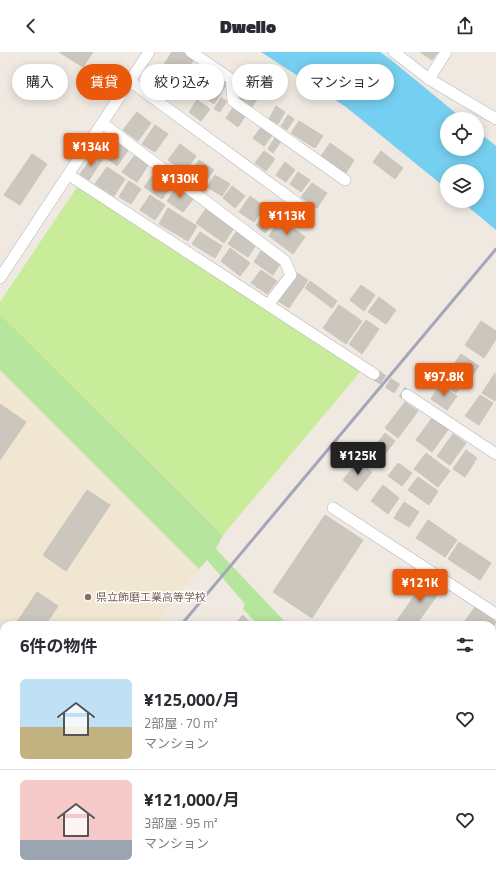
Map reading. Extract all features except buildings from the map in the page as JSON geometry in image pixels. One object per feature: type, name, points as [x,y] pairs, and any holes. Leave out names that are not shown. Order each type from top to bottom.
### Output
[{"type":"street","points":[[132,78],[149,52]]},
{"type":"street","points":[[191,52],[230,79],[233,101],[345,180]]},
{"type":"street","points":[[394,52],[429,79],[496,119]]},
{"type":"street","points":[[429,79],[446,52]]},
{"type":"street","points":[[132,82],[310,212]]},
{"type":"street","points":[[0,278],[118,100]]},
{"type":"street","points":[[102,124],[285,262],[291,275],[268,305]]},
{"type":"street","points":[[69,175],[374,374]]},
{"type":"street","points":[[407,395],[496,454]]},
{"type":"street","points":[[333,508],[496,614]]},
{"type":"shaded area","name":"県立飾磨工業高等学校","points":[[0,370],[199,569],[157,621],[0,621]]},
{"type":"green space","points":[[77,187],[361,371],[223,535],[0,314],[0,302]]},
{"type":"green space","points":[[0,314],[223,535],[216,549],[284,621],[254,621],[243,609],[245,604],[207,560],[199,569],[0,370]]},
{"type":"water","points":[[261,52],[380,52],[390,59],[454,112],[440,112],[440,156],[484,156],[484,137],[496,146],[496,230],[469,208],[484,208],[484,164],[440,164],[440,183],[346,107],[335,100],[394,100],[394,64],[296,64],[296,75],[288,69],[288,64],[280,64]]},
{"type":"tunnel","points":[[374,374],[407,395]]},
{"type":"railway","points":[[184,621],[496,249]]},
{"type":"place","name":"県立飾磨工業高等学校","points":[[88,597]]}]
